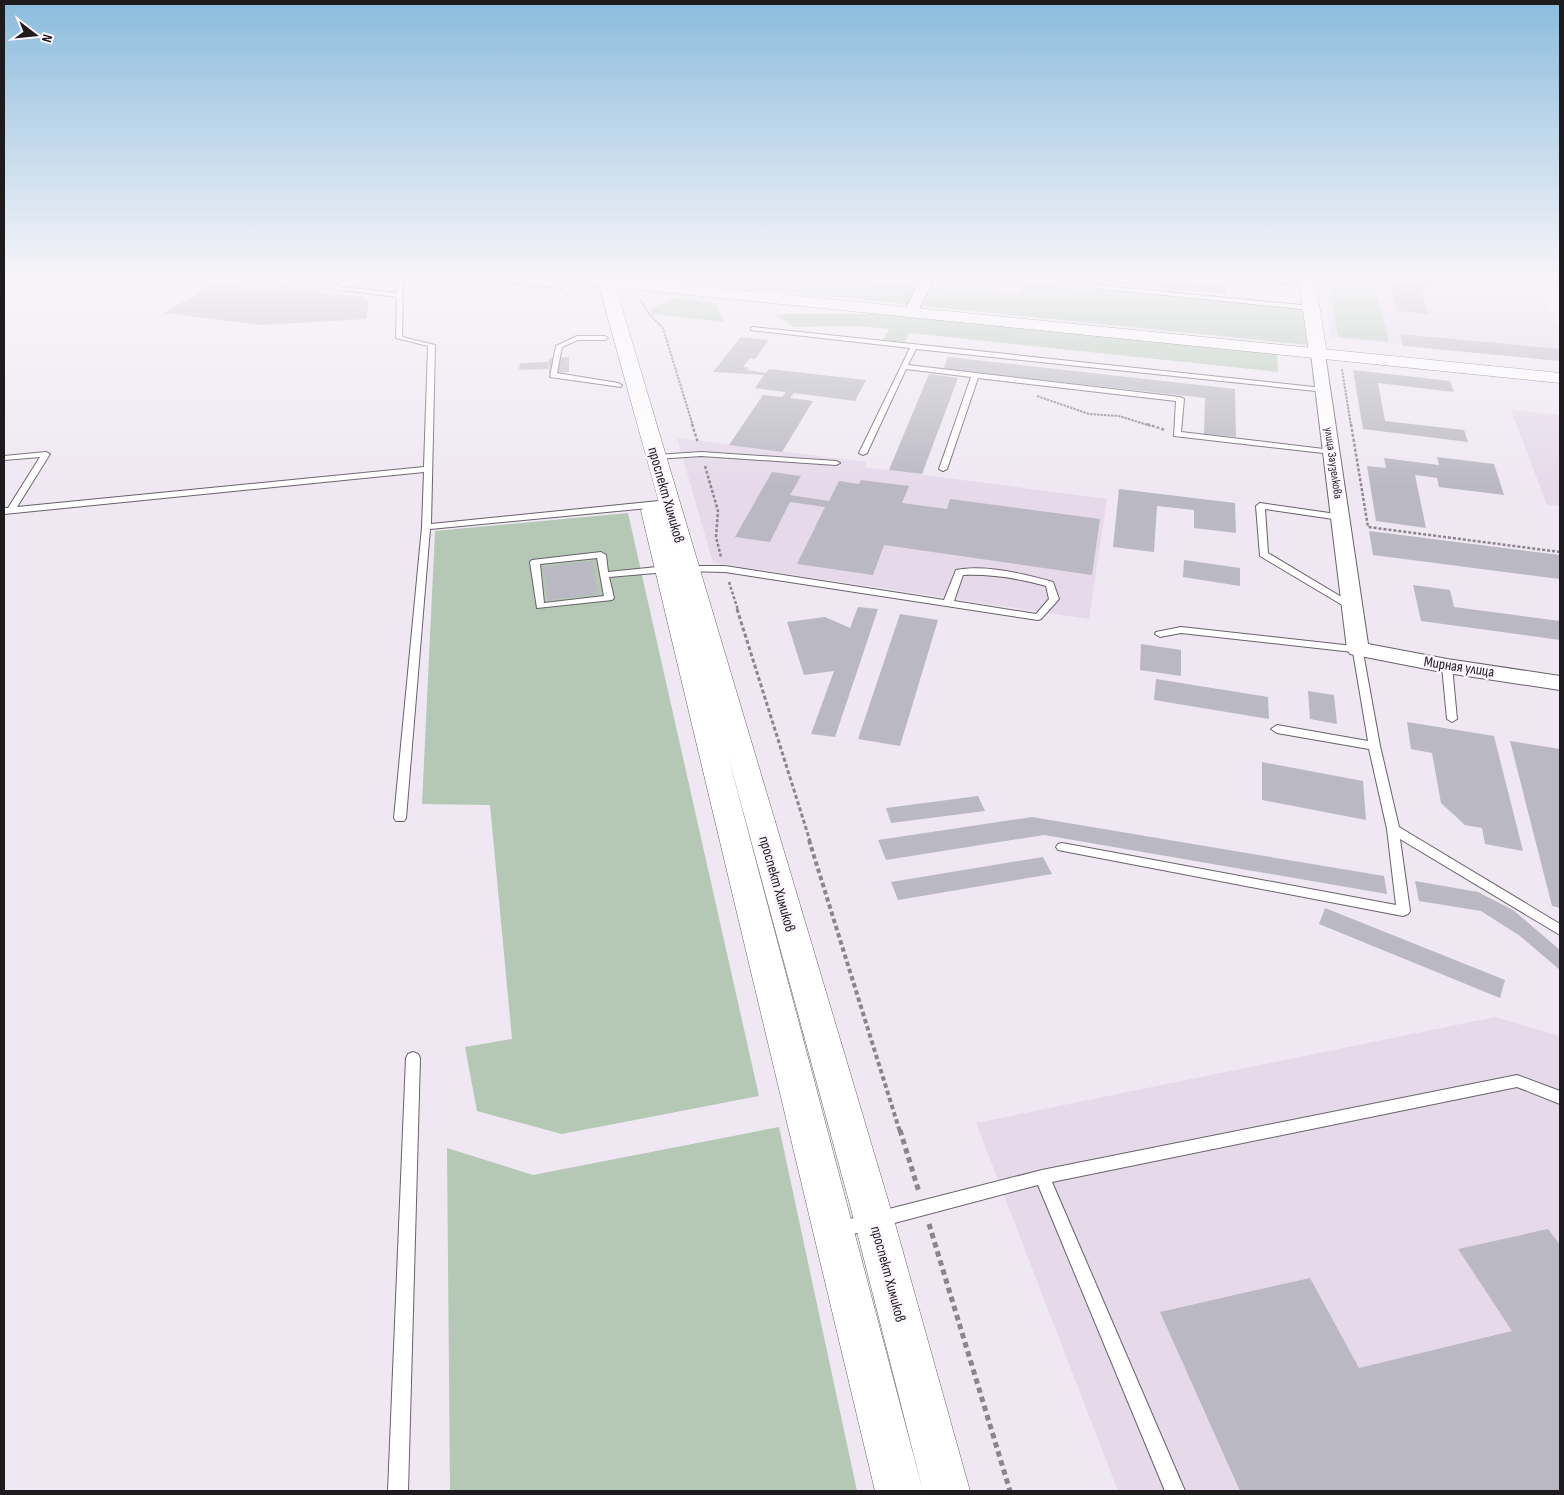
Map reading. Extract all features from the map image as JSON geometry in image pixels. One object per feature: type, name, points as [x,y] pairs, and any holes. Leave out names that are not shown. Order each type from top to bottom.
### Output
[{"type":"main road","name":"проспект Химиков","points":[[608,348],[618,385],[660,504],[677,569],[834,1231],[899,1491]]},
{"type":"main road","name":"проспект Химиков","points":[[617,348],[656,457],[660,504]]},
{"type":"main road","points":[[1285,348],[1560,371]]},
{"type":"main road","points":[[1288,348],[1560,378]]},
{"type":"main road","name":"проспект Химиков","points":[[677,569],[874,1220],[947,1491]]},
{"type":"street","name":"улица Заузелкова","points":[[1318,351],[1358,649]]},
{"type":"street","name":"Мирная улица","points":[[1358,649],[1447,666],[1560,682]]},
{"type":"lane","points":[[400,818],[426,527],[432,348]]},
{"type":"lane","points":[[559,348],[553,375],[618,385]]},
{"type":"lane","points":[[863,453],[913,348]]},
{"type":"lane","points":[[930,348],[1323,390]]},
{"type":"lane","points":[[904,366],[1180,399],[1177,434],[1332,452]]},
{"type":"lane","points":[[944,469],[976,375]]},
{"type":"lane","points":[[4,458],[46,454],[7,511]]},
{"type":"lane","points":[[656,457],[701,454],[836,463]]},
{"type":"lane","points":[[7,511],[428,469]]},
{"type":"lane","points":[[426,527],[660,504]]},
{"type":"lane","points":[[1340,517],[1260,506],[1263,554],[1352,607]]},
{"type":"lane","points":[[601,555],[604,575],[609,598],[540,606],[535,562],[601,555]]},
{"type":"lane","points":[[604,575],[677,569],[724,569],[1038,617],[1054,599],[1050,584],[1024,576],[986,571],[959,572],[948,602]]},
{"type":"lane","points":[[1062,847],[1403,910],[1393,829],[1374,746],[1358,649],[1181,630],[1160,634]]},
{"type":"lane","points":[[1447,666],[1452,719]]},
{"type":"lane","points":[[1278,729],[1374,746]]},
{"type":"lane","points":[[1393,829],[1560,930]]},
{"type":"lane","points":[[398,1491],[413,1058]]},
{"type":"lane","points":[[834,1231],[1001,1186],[1516,1081],[1560,1098]]},
{"type":"lane","points":[[1042,1177],[1175,1491]]},
{"type":"path","points":[[669,348],[718,511],[716,537],[724,569],[924,1208],[1010,1491]]},
{"type":"path","points":[[1341,364],[1368,527],[1560,552]]},
{"type":"path","points":[[1012,379],[1029,393],[1064,407],[1089,414],[1119,416],[1177,434]]},
{"type":"shaded area","points":[[1428,348],[1560,348],[1560,361]]},
{"type":"shaded area","points":[[1511,410],[1560,415],[1560,506],[1547,505]]},
{"type":"shaded area","points":[[677,438],[867,462],[865,467],[1107,499],[1089,619],[713,563]]},
{"type":"shaded area","points":[[1495,1017],[1560,1036],[1560,1491],[1118,1491],[976,1123]]},
{"type":"green space","points":[[1049,348],[1215,348],[1277,354],[1278,372]]},
{"type":"green space","points":[[628,513],[759,1096],[562,1134],[477,1111],[465,1047],[512,1039],[490,805],[422,804],[435,531]]},
{"type":"green space","points":[[779,1127],[857,1491],[450,1491],[447,1148],[533,1175]]},
{"type":"building","points":[[732,348],[763,348],[755,359],[750,358],[743,367],[749,368],[747,370],[766,373],[769,369],[866,380],[855,401],[794,393],[790,398],[813,401],[782,452],[729,445],[763,395],[782,397],[786,392],[755,388],[764,375],[713,372]]},
{"type":"building","points":[[1421,348],[1560,349],[1560,361]]},
{"type":"building","points":[[569,357],[569,372],[549,373],[549,358]]},
{"type":"building","points":[[948,357],[1235,389],[1236,437],[1204,434],[1205,398],[943,369]]},
{"type":"building","points":[[549,362],[548,369],[519,370],[520,363]]},
{"type":"building","points":[[1353,370],[1450,381],[1454,392],[1378,383],[1385,421],[1464,430],[1468,442],[1363,429]]},
{"type":"building","points":[[929,374],[958,378],[922,474],[889,470]]},
{"type":"building","points":[[1437,457],[1494,464],[1504,495],[1439,487],[1437,478],[1415,475],[1426,528],[1376,521],[1367,466],[1386,468],[1384,458],[1439,465]]},
{"type":"building","points":[[772,472],[801,476],[790,495],[829,501],[839,481],[859,484],[861,480],[909,486],[902,503],[947,509],[950,499],[1100,519],[1092,575],[884,545],[873,575],[797,564],[825,507],[790,502],[770,542],[735,537]]},
{"type":"building","points":[[1119,489],[1235,503],[1236,533],[1194,528],[1194,510],[1157,506],[1154,552],[1113,547]]},
{"type":"building","points":[[1369,531],[1560,555],[1560,579],[1373,555]]},
{"type":"building","points":[[1184,560],[1240,568],[1240,586],[1183,577]]},
{"type":"building","points":[[592,561],[598,594],[548,600],[543,567]]},
{"type":"building","points":[[1413,585],[1450,590],[1454,607],[1560,621],[1560,640],[1421,621]]},
{"type":"building","points":[[858,607],[878,609],[835,737],[811,734],[834,671],[804,675],[787,622],[825,617],[850,628]]},
{"type":"building","points":[[900,614],[938,620],[900,746],[858,739]]},
{"type":"building","points":[[1141,644],[1181,650],[1181,676],[1140,670]]},
{"type":"building","points":[[1156,679],[1268,697],[1269,719],[1154,700]]},
{"type":"building","points":[[1308,691],[1334,695],[1337,724],[1310,719]]},
{"type":"building","points":[[1407,722],[1494,736],[1523,851],[1485,844],[1482,828],[1465,825],[1441,803],[1432,753],[1411,749]]},
{"type":"building","points":[[1510,741],[1560,749],[1560,908],[1552,906]]},
{"type":"building","points":[[1262,762],[1363,781],[1366,820],[1262,800]]},
{"type":"building","points":[[978,796],[985,811],[891,823],[886,808]]},
{"type":"building","points":[[1032,817],[1384,876],[1387,894],[1044,835],[886,860],[878,840]]},
{"type":"building","points":[[1043,857],[1052,874],[898,900],[891,882]]},
{"type":"building","points":[[1415,881],[1478,892],[1513,910],[1560,950],[1560,970],[1520,936],[1481,911],[1419,901]]},
{"type":"building","points":[[1325,908],[1505,980],[1500,998],[1319,924]]},
{"type":"building","points":[[1548,1229],[1560,1245],[1560,1491],[1240,1491],[1160,1312],[1310,1278],[1359,1368],[1512,1331],[1458,1249]]}]
